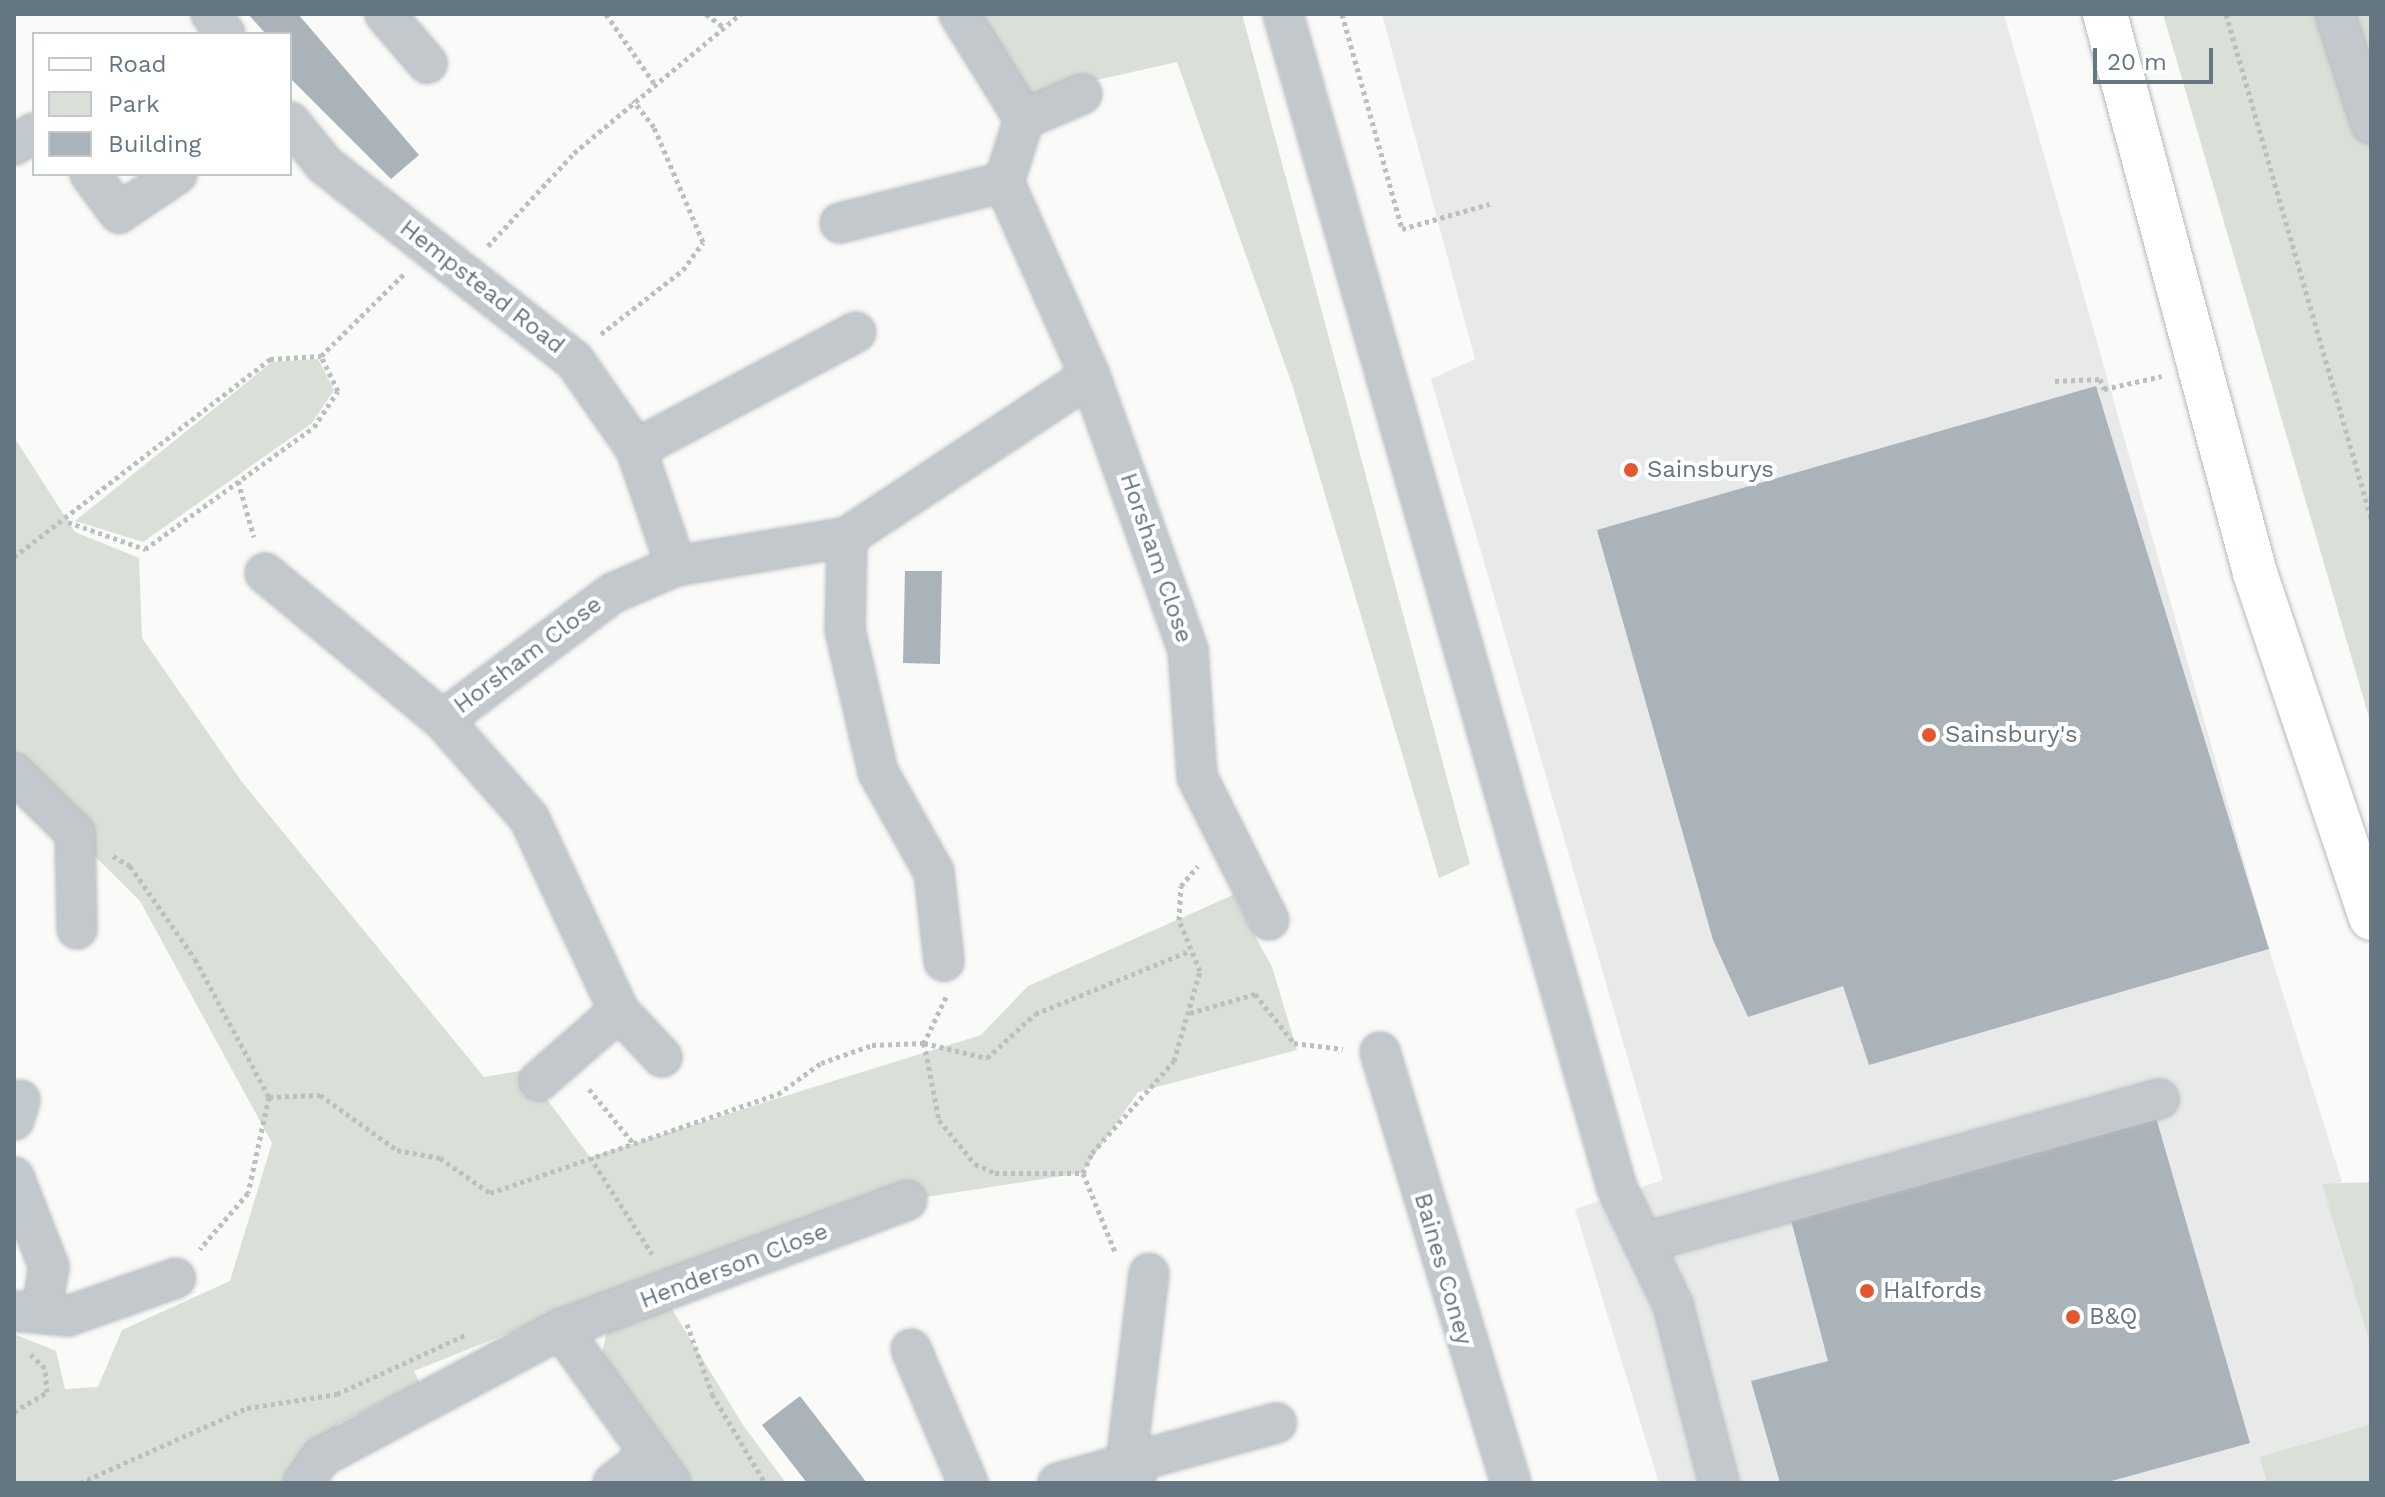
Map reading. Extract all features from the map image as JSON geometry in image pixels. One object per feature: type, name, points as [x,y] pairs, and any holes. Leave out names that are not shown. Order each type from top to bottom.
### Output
[{"type":"main road","points":[[2105,14],[2255,573],[2371,918]]},
{"type":"street","points":[[211,14],[224,32]]},
{"type":"street","points":[[385,14],[427,63]]},
{"type":"street","points":[[959,14],[1024,119]]},
{"type":"street","points":[[1283,14],[1617,1188],[1673,1305],[1719,1483]]},
{"type":"street","points":[[2335,14],[2371,124]]},
{"type":"street","points":[[840,223],[1004,182],[1024,119],[1082,94]]},
{"type":"street","name":"Hempstead Road","points":[[292,124],[325,165],[465,271],[574,360],[636,449],[676,566]]},
{"type":"street","points":[[14,145],[32,134]]},
{"type":"street","points":[[91,176],[119,213],[174,176]]},
{"type":"street","name":"Horsham Close","points":[[1004,182],[1090,376],[1188,650],[1197,777],[1269,920]]},
{"type":"street","points":[[636,449],[856,332]]},
{"type":"street","name":"Horsham Close","points":[[443,720],[613,593],[676,566],[847,537],[1090,376]]},
{"type":"street","points":[[847,537],[845,630],[878,772],[934,872],[944,961]]},
{"type":"street","name":"Horsham Close","points":[[265,573],[443,720],[529,818],[619,1011],[662,1057]]},
{"type":"street","points":[[14,773],[75,833],[77,929]]},
{"type":"street","points":[[552,1070],[619,1011]]},
{"type":"street","name":"Baines Coney","points":[[1380,1052],[1511,1483]]},
{"type":"street","points":[[1643,1243],[2159,1099]]},
{"type":"street","points":[[14,1177],[49,1267],[28,1312],[68,1316],[176,1278]]},
{"type":"street","name":"Henderson Close","points":[[303,1483],[321,1457],[561,1329],[672,1292],[907,1200]]},
{"type":"street","points":[[1131,1474],[1149,1273]]},
{"type":"street","points":[[561,1329],[659,1470],[613,1483]]},
{"type":"street","points":[[911,1349],[968,1483]]},
{"type":"street","points":[[1058,1483],[1131,1474],[1276,1423]]},
{"type":"path","points":[[606,14],[654,83]]},
{"type":"path","points":[[706,14],[722,26]]},
{"type":"path","points":[[465,271],[633,100],[740,14]]},
{"type":"path","points":[[1342,14],[1402,229],[1489,204]]},
{"type":"path","points":[[2226,14],[2371,518]]},
{"type":"path","points":[[574,360],[644,294],[683,270],[703,242],[654,127],[633,100]]},
{"type":"path","points":[[14,557],[68,522],[270,359],[321,356],[433,246]]},
{"type":"path","points":[[68,522],[145,549],[314,427],[338,391],[321,356]]},
{"type":"path","points":[[2055,381],[2100,379],[2104,389],[2166,375]]},
{"type":"path","points":[[238,481],[265,573]]},
{"type":"path","points":[[75,833],[130,866],[195,959],[269,1097],[248,1193],[176,1278]]},
{"type":"path","points":[[1149,1273],[1119,1262],[1083,1173],[1092,1153],[1174,1061],[1200,971],[1189,951],[1179,920],[1181,886],[1228,843]]},
{"type":"path","points":[[269,1097],[320,1095],[397,1150],[440,1158],[490,1193],[778,1094],[821,1063],[872,1045],[924,1043],[987,1058],[1035,1014],[1189,951]]},
{"type":"path","points":[[1190,1013],[1255,994],[1294,1043],[1380,1052]]},
{"type":"path","points":[[924,1043],[939,1120],[975,1164],[995,1173],[1083,1173]]},
{"type":"path","points":[[552,1070],[634,1144]]},
{"type":"path","points":[[590,1157],[672,1292],[695,1336],[724,1419],[765,1483]]},
{"type":"path","points":[[80,1483],[247,1408],[337,1394],[456,1335]]},
{"type":"path","points":[[14,1349],[34,1356],[49,1380],[33,1404],[14,1412]]},
{"type":"shaded area","points":[[1382,14],[2004,14],[2269,949],[2342,1182],[2328,1186],[2371,1341],[2371,1424],[2261,1457],[2268,1483],[1659,1483],[1575,1209],[1663,1180],[1431,379],[1475,359]]},
{"type":"green space","points":[[965,14],[1242,14],[1470,864],[1439,878],[1293,387],[1177,62],[1079,84],[1021,108]]},
{"type":"green space","points":[[2163,14],[2371,14],[2371,724]]},
{"type":"green space","points":[[318,359],[334,390],[312,423],[143,542],[75,521],[272,362]]},
{"type":"green space","points":[[14,437],[75,532],[139,558],[142,638],[242,782],[484,1077],[525,1070],[590,1157],[981,1035],[1028,986],[1233,895],[1272,967],[1297,1050],[1138,1092],[1082,1173],[907,1200],[554,1315],[414,1371],[420,1383],[339,1423],[301,1456],[284,1483],[14,1483],[14,1334],[56,1351],[65,1389],[98,1387],[122,1330],[230,1281],[272,1143],[140,901],[14,776]]},
{"type":"green space","points":[[2371,1182],[2371,1346],[2322,1184]]},
{"type":"green space","points":[[667,1301],[743,1425],[786,1483],[685,1483],[625,1405],[602,1353],[607,1331]]},
{"type":"green space","points":[[2371,1424],[2371,1483],[2267,1483],[2260,1457]]},
{"type":"building","points":[[248,14],[298,14],[419,155],[391,179],[292,80],[292,32],[264,32]]},
{"type":"building","name":"Sainsbury's","points":[[2096,386],[2269,949],[1869,1065],[1843,986],[1748,1017],[1713,940],[1597,530]]},
{"type":"building","points":[[905,571],[942,571],[940,664],[903,663]]},
{"type":"building","name":"B&Q","points":[[2155,1114],[2250,1443],[2104,1483],[1780,1483],[1751,1381],[1828,1361],[1791,1220]]},
{"type":"building","points":[[800,1396],[867,1483],[807,1483],[762,1425]]},
{"type":"place","name":"Sainsburys","points":[[1631,470]]},
{"type":"place","name":"Sainsbury's","points":[[1929,735]]},
{"type":"place","name":"Halfords","points":[[1867,1291]]},
{"type":"place","name":"B&Q","points":[[2073,1317]]}]
